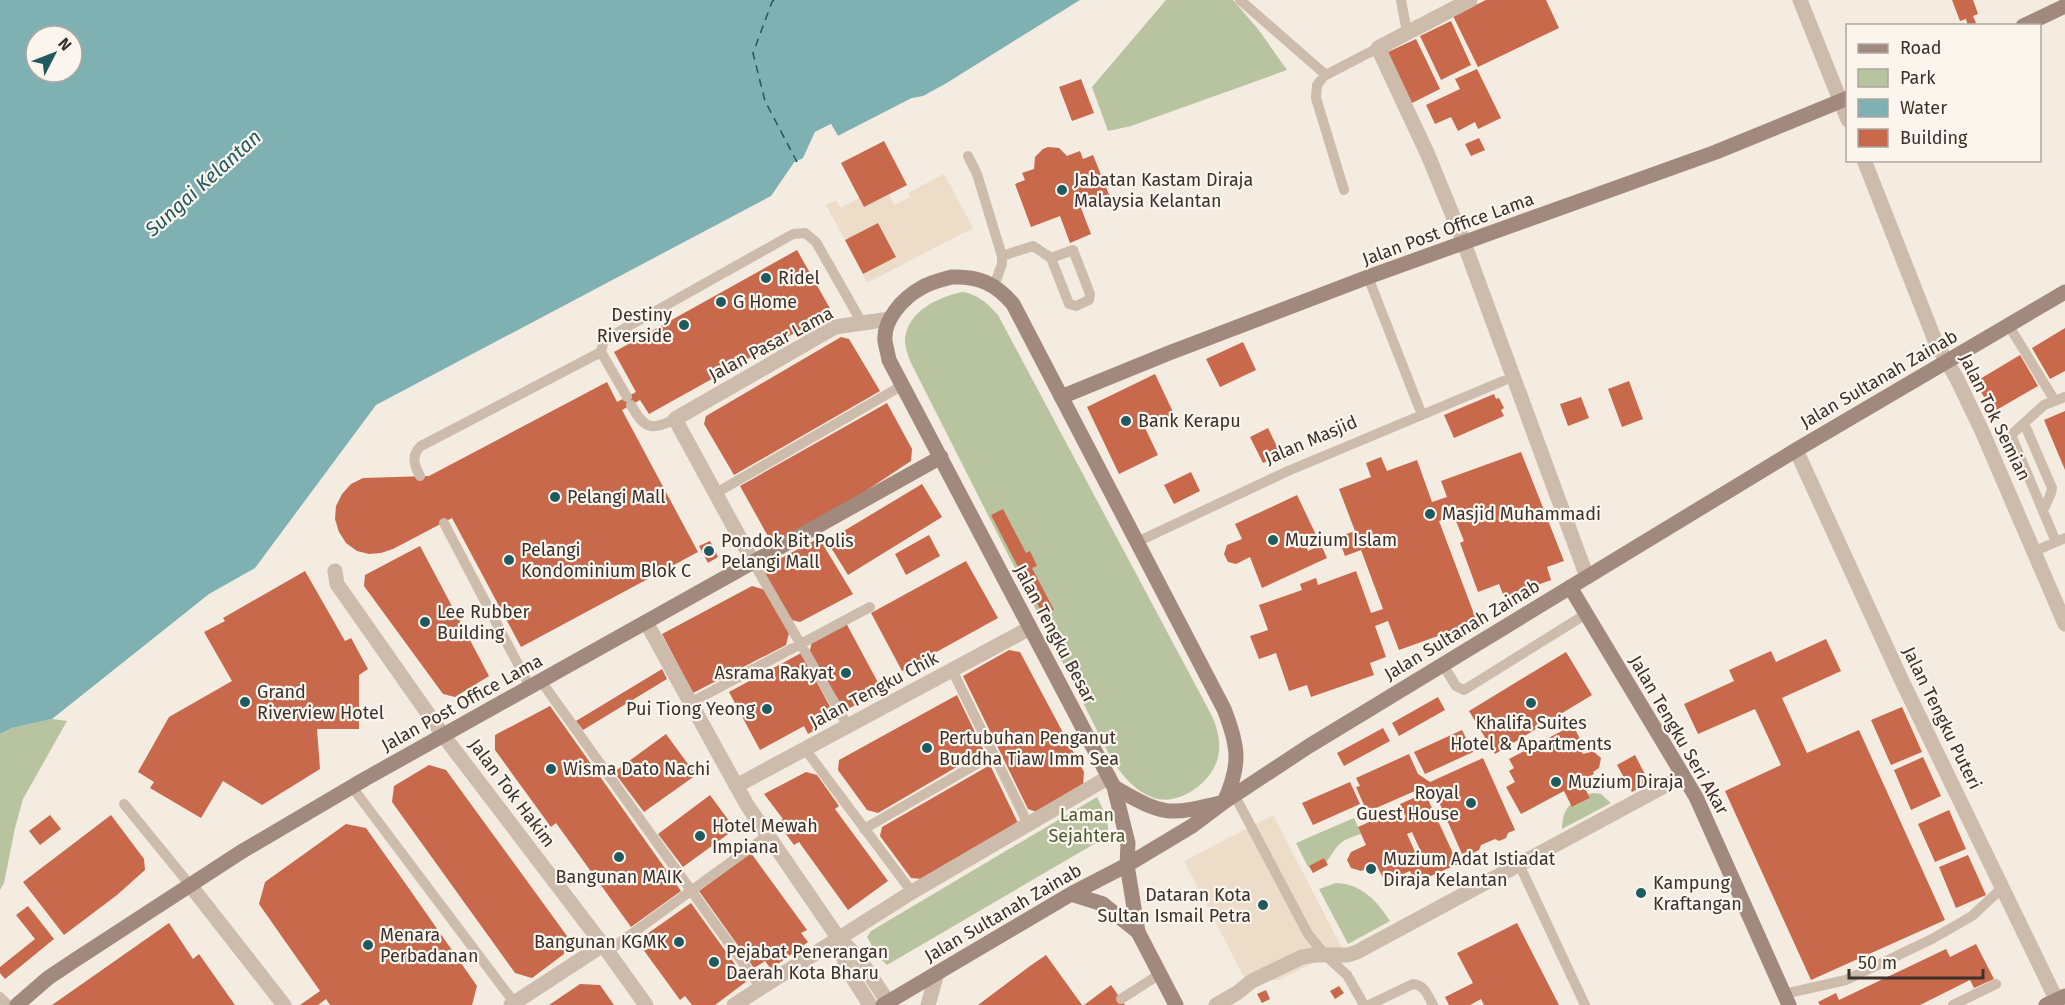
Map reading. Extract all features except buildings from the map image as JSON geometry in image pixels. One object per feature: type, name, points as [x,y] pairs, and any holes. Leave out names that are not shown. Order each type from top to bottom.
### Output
[{"type":"main road","points":[[2027,24],[2065,6]]},
{"type":"main road","name":"Jalan Post Office Lama","points":[[1061,397],[1368,277],[1716,152],[1844,99]]},
{"type":"main road","points":[[890,319],[904,301],[919,288],[952,277],[969,277],[986,281],[1002,291],[1013,304],[1224,709],[1232,729],[1236,761],[1229,799],[1179,812],[1162,812],[1149,807],[1111,782]]},
{"type":"main road","name":"Jalan Sultanah Zainab","points":[[887,1004],[1071,894],[1127,865],[1192,826],[1309,746],[1796,450],[2065,292]]},
{"type":"main road","name":"Jalan Tengku Besar","points":[[890,319],[885,339],[889,360],[1111,782],[1128,843],[1127,865],[1138,932]]},
{"type":"main road","name":"Jalan Post Office Lama","points":[[17,1005],[48,978],[241,852],[443,735],[940,457]]},
{"type":"main road","name":"Jalan Tengku Seri Akar","points":[[1570,587],[1703,810],[1786,999]]},
{"type":"main road","points":[[1071,894],[1103,904],[1138,932],[1176,1005]]},
{"type":"street","points":[[1469,0],[1378,48],[1428,155],[1464,243],[1587,577]]},
{"type":"street","points":[[1800,0],[1844,99]]},
{"type":"street","name":"Jalan Tok Semian","points":[[1865,162],[1936,343],[1982,431],[2065,624]]},
{"type":"street","name":"Jalan Pasar Lama","points":[[675,419],[835,327],[890,319]]},
{"type":"street","points":[[675,419],[753,562]]},
{"type":"street","name":"Jalan Tengku Puteri","points":[[1796,450],[1901,679],[2057,1002]]},
{"type":"street","name":"Jalan Tok Hakim","points":[[335,571],[338,584],[443,735],[646,1005]]},
{"type":"street","points":[[646,622],[736,786],[839,939],[858,957],[887,1004]]},
{"type":"street","name":"Jalan Tengku Chik","points":[[736,786],[1030,628]]},
{"type":"street","points":[[1216,1005],[1252,981],[1302,957],[1353,954],[1683,776]]},
{"type":"street","points":[[734,1005],[912,892],[1028,824],[1111,782]]},
{"type":"street","points":[[190,885],[284,1005]]},
{"type":"street","points":[[839,939],[846,967],[870,1005]]},
{"type":"street","points":[[514,1004],[605,948]]},
{"type":"street","points":[[928,1005],[937,973]]},
{"type":"lane","points":[[1240,0],[1326,75]]},
{"type":"lane","points":[[1401,0],[1407,32]]},
{"type":"lane","points":[[1344,190],[1316,98],[1317,86],[1326,75],[1378,48]]},
{"type":"lane","points":[[968,156],[977,174],[1002,256],[1002,264],[994,286]]},
{"type":"lane","points":[[675,419],[661,427],[654,427],[640,421],[601,352],[603,343],[606,339],[799,232],[811,236],[816,242],[862,323]]},
{"type":"lane","points":[[1002,256],[1033,246],[1051,258],[1069,304],[1076,306],[1089,300],[1090,294],[1073,250],[1051,258]]},
{"type":"lane","points":[[1368,277],[1422,415]]},
{"type":"lane","points":[[2008,326],[2060,399],[2044,405],[2011,435],[2043,512],[2060,540],[2035,551]]},
{"type":"lane","points":[[420,476],[414,462],[414,454],[421,446],[601,352]]},
{"type":"lane","name":"Jalan Masjid","points":[[1137,542],[1288,471],[1503,381]]},
{"type":"lane","points":[[716,492],[903,385]]},
{"type":"lane","points":[[2024,423],[2052,488],[2043,512]]},
{"type":"lane","points":[[444,523],[535,684],[761,988]]},
{"type":"lane","points":[[753,562],[848,726]]},
{"type":"lane","points":[[690,703],[870,607]]},
{"type":"lane","points":[[1443,665],[1456,686],[1464,690],[1586,614]]},
{"type":"lane","points":[[952,670],[1028,824]]},
{"type":"lane","points":[[805,749],[912,892]]},
{"type":"lane","points":[[864,829],[994,754]]},
{"type":"lane","points":[[352,787],[514,1004]]},
{"type":"lane","points":[[1229,799],[1308,934],[1325,955],[1347,975],[1364,1005]]},
{"type":"lane","points":[[124,804],[190,885]]},
{"type":"lane","points":[[605,948],[691,891],[768,835]]},
{"type":"lane","points":[[1519,864],[1585,1005]]},
{"type":"lane","points":[[1786,999],[1846,980],[1932,939],[1972,916],[2002,888]]},
{"type":"lane","points":[[1121,999],[1160,974]]},
{"type":"lane","points":[[1369,1005],[1409,984],[1418,984],[1425,990],[1433,1005]]},
{"type":"lane","points":[[1953,1005],[1996,984]]},
{"type":"lane","points":[[0,997],[8,1005]]},
{"type":"green space","points":[[1166,0],[1233,0],[1258,29],[1287,70],[1131,126],[1108,131],[1092,87]]},
{"type":"green space","points":[[963,292],[982,300],[998,315],[1212,716],[1219,738],[1217,761],[1207,778],[1183,796],[1164,800],[1154,798],[1131,783],[1113,762],[910,361],[905,337],[914,317],[937,300]]},
{"type":"green space","points":[[52,719],[67,721],[23,799],[4,883],[0,890],[0,734],[12,728]]},
{"type":"green space","points":[[1588,794],[1601,794],[1611,803],[1562,829],[1564,815],[1569,806],[1571,804],[1573,807],[1590,798]]},
{"type":"green space","name":"Laman Sejahtera","points":[[1097,797],[1107,822],[1106,837],[887,965],[878,956],[867,937],[871,931]]},
{"type":"green space","points":[[1354,818],[1361,834],[1340,844],[1326,863],[1324,858],[1308,867],[1296,843]]},
{"type":"green space","points":[[1336,883],[1361,890],[1380,907],[1390,921],[1348,944],[1319,889]]},
{"type":"shaded area","points":[[944,174],[973,228],[867,283],[863,274],[896,256],[879,223],[845,240],[826,205],[836,200],[841,208],[859,198],[864,207],[889,194],[894,205],[910,197],[908,193]]},
{"type":"shaded area","name":"Dataran Kota Sultan Ismail Petra","points":[[1273,815],[1342,948],[1279,980],[1266,980],[1250,989],[1184,861]]},
{"type":"water","name":"Sungai Kelantan","points":[[0,0],[1080,0],[923,96],[912,98],[838,136],[831,124],[815,132],[803,159],[793,164],[771,196],[376,405],[255,568],[209,594],[52,719],[12,728],[0,734]]},
{"type":"pier","points":[[912,98],[913,101],[839,139],[835,138],[830,128],[817,134],[805,160],[795,167],[793,163],[803,158],[815,132],[831,124],[838,136]]},
{"type":"ferry route","points":[[774,0],[753,53],[765,101],[797,162]]},
{"type":"place","name":"Jabatan Kastam Diraja Malaysia Kelantan","points":[[1062,190]]},
{"type":"place","name":"Ridel","points":[[766,278]]},
{"type":"place","name":"G Home","points":[[721,302]]},
{"type":"place","name":"Destiny Riverside","points":[[684,325]]},
{"type":"place","name":"Bank Kerapu","points":[[1126,421]]},
{"type":"place","name":"Pelangi Mall","points":[[555,497]]},
{"type":"place","name":"Masjid Muhammadi","points":[[1430,514]]},
{"type":"place","name":"Muzium Islam","points":[[1273,540]]},
{"type":"place","name":"Pondok Bit Polis Pelangi Mall","points":[[709,551]]},
{"type":"place","name":"Pelangi Kondominium Blok C","points":[[509,560]]},
{"type":"place","name":"Lee Rubber Building","points":[[425,622]]},
{"type":"place","name":"Asrama Rakyat","points":[[846,673]]},
{"type":"place","name":"Grand Riverview Hotel","points":[[245,702]]},
{"type":"place","name":"Khalifa Suites Hotel & Apartments","points":[[1531,703]]},
{"type":"place","name":"Pui Tiong Yeong","points":[[767,709]]},
{"type":"place","name":"Pertubuhan Penganut Buddha Tiaw Imm Sea","points":[[927,748]]},
{"type":"place","name":"Wisma Dato Nachi","points":[[551,769]]},
{"type":"place","name":"Muzium Diraja","points":[[1556,782]]},
{"type":"place","name":"Royal Guest House","points":[[1471,803]]},
{"type":"place","name":"Hotel Mewah Impiana","points":[[700,836]]},
{"type":"place","name":"Bangunan MAIK","points":[[619,857]]},
{"type":"place","name":"Muzium Adat Istiadat Diraja Kelantan","points":[[1371,869]]},
{"type":"place","name":"Kampung Kraftangan","points":[[1641,893]]},
{"type":"place","name":"Dataran Kota Sultan Ismail Petra","points":[[1263,905]]},
{"type":"place","name":"Bangunan KGMK","points":[[679,942]]},
{"type":"place","name":"Menara Perbadanan","points":[[368,945]]},
{"type":"place","name":"Pejabat Penerangan Daerah Kota Bharu","points":[[714,962]]}]
